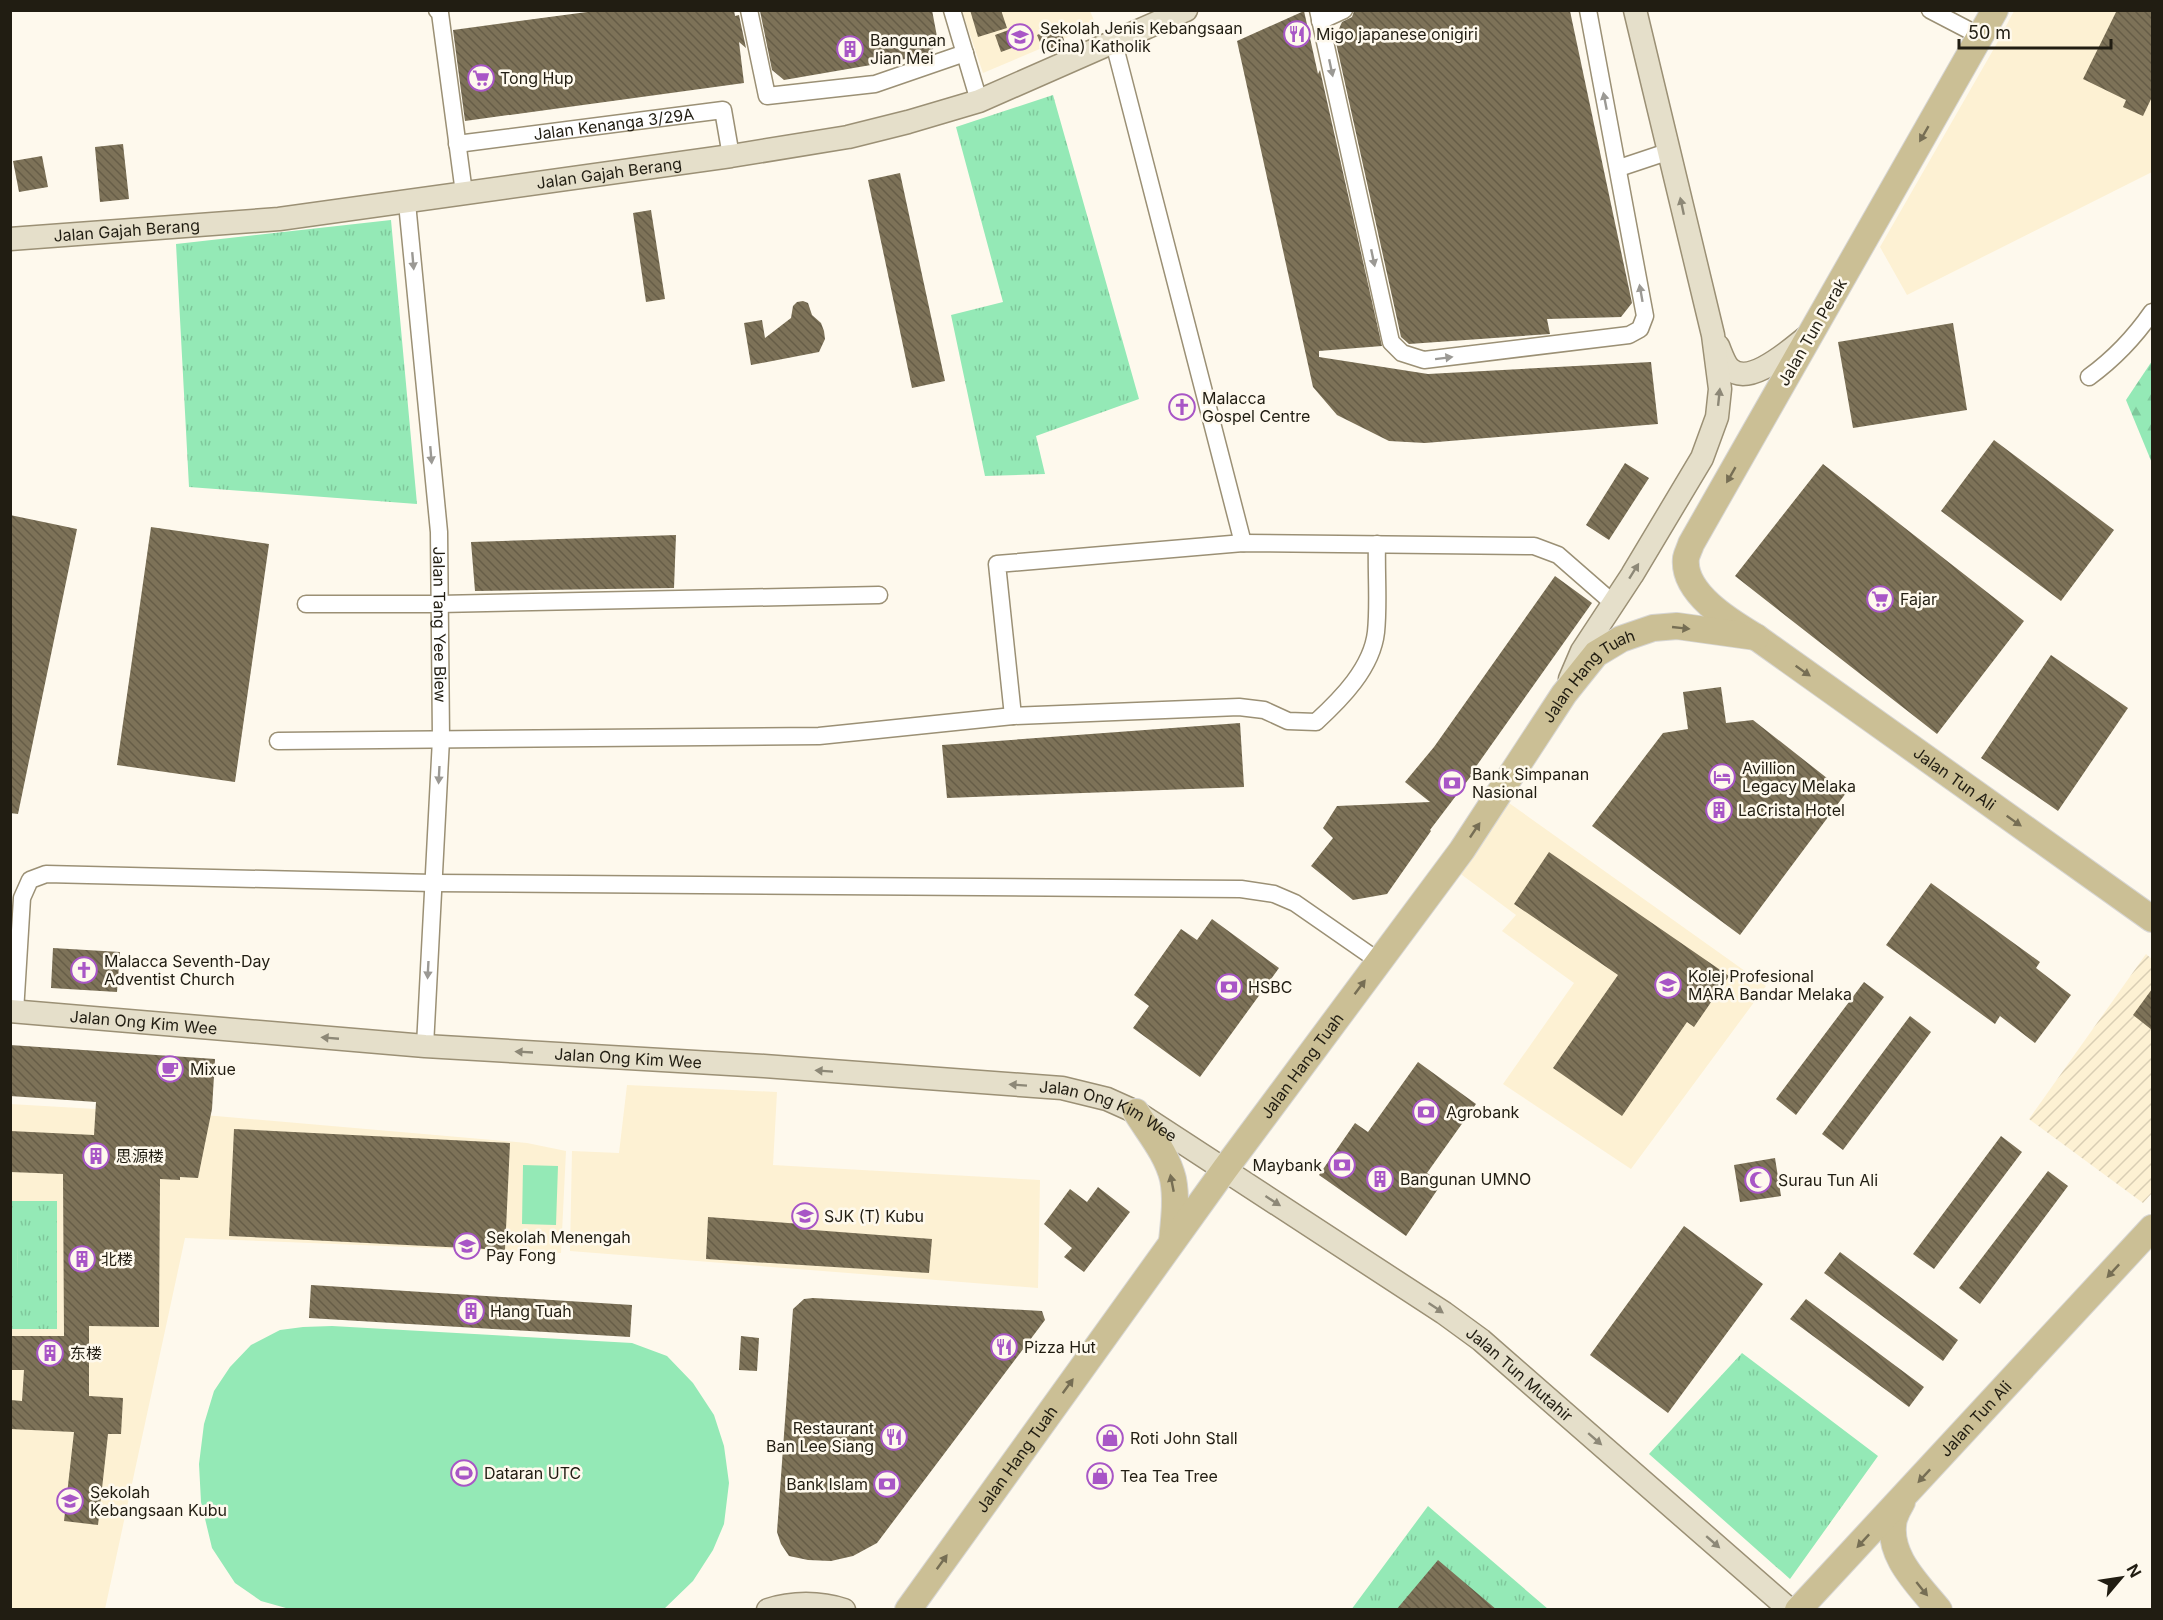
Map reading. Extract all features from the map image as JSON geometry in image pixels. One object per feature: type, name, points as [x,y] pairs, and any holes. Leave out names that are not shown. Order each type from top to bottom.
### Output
[{"type":"main road","name":"Jalan Tun Perak","points":[[1756,638],[1723,617],[1695,589],[1686,558],[1691,544],[1995,10]]},
{"type":"main road","name":"Jalan Hang Tuah","points":[[908,1610],[1224,1169],[1462,850],[1564,694],[1596,654],[1621,639],[1653,627],[1677,626],[1756,638]]},
{"type":"main road","name":"Jalan Tun Ali","points":[[1756,638],[2152,919]]},
{"type":"main road","points":[[1136,1112],[1162,1153],[1173,1179],[1176,1207],[1172,1241]]},
{"type":"main road","name":"Jalan Tun Ali","points":[[1798,1610],[2152,1228]]},
{"type":"main road","points":[[1903,1499],[1894,1520],[1895,1547],[1904,1567],[1939,1610]]},
{"type":"street","points":[[437,10],[440,14],[464,193]]},
{"type":"street","points":[[749,10],[767,96],[875,84],[964,53]]},
{"type":"street","points":[[952,10],[979,101]]},
{"type":"street","name":"Jalan Gajah Berang","points":[[10,239],[279,219],[731,156],[848,137],[979,101],[1186,10]]},
{"type":"street","points":[[1344,10],[1319,16],[1391,342],[1402,353],[1424,360],[1629,335],[1640,329],[1646,316],[1588,10]]},
{"type":"street","points":[[1564,694],[1582,651],[1632,575],[1702,458],[1717,417],[1720,389],[1713,335],[1635,10]]},
{"type":"street","points":[[1930,10],[1980,36]]},
{"type":"street","points":[[1114,43],[1243,543]]},
{"type":"street","name":"Jalan Kenanga 3/29A","points":[[457,144],[723,110],[731,156]]},
{"type":"street","points":[[1619,168],[1670,151]]},
{"type":"street","name":"Jalan Tang Yee Biew","points":[[407,202],[439,532],[441,739],[424,1046]]},
{"type":"street","points":[[2089,377],[2119,354],[2152,312]]},
{"type":"street","points":[[1713,335],[1728,368],[1738,374],[1753,373],[1766,367],[1811,333]]},
{"type":"street","points":[[1012,716],[996,564],[1243,543],[1534,546],[1558,555],[1613,603]]},
{"type":"street","points":[[278,741],[819,736],[1012,716],[1239,707],[1264,710],[1287,721],[1316,722],[1341,700],[1368,658],[1376,633],[1377,544]]},
{"type":"street","points":[[306,604],[440,604],[879,594]]},
{"type":"street","points":[[13,1011],[22,898],[30,880],[46,874],[433,883],[1241,889],[1274,894],[1295,903],[1380,962]]},
{"type":"street","name":"Jalan Ong Kim Wee","points":[[13,1011],[424,1046],[764,1066],[1062,1088],[1107,1099],[1136,1112],[1224,1169]]},
{"type":"street","name":"Jalan Tun Mutahir","points":[[1224,1169],[1444,1313],[1481,1340],[1790,1610]]},
{"type":"street","points":[[768,1610],[782,1605],[799,1604],[834,1606],[844,1610]]},
{"type":"shaded area","name":"Sekolah Jenis Kebangsaan (Cina) Katholik","points":[[962,11],[1090,11],[1096,25],[983,73]]},
{"type":"shaded area","points":[[2014,11],[2152,11],[2152,172],[1907,295],[1880,247]]},
{"type":"shaded area","name":"Kolej Profesional MARA Bandar Melaka","points":[[1509,803],[1766,986],[1631,1169],[1503,1084],[1574,983],[1502,931],[1516,915],[1458,872]]},
{"type":"shaded area","points":[[2146,954],[2152,959],[2152,1193],[2143,1203],[2029,1119]]},
{"type":"shaded area","name":"SJK (T) Kubu","points":[[627,1085],[777,1092],[773,1165],[1040,1180],[1038,1288],[570,1251],[572,1151],[619,1153]]},
{"type":"shaded area","name":"Sekolah Menengah Pay Fong","points":[[10,1104],[216,1116],[527,1143],[566,1151],[561,1253],[185,1238],[105,1609],[11,1609]]},
{"type":"green space","points":[[1053,95],[1139,399],[1036,436],[1045,474],[985,476],[951,315],[1003,302],[956,127]]},
{"type":"green space","points":[[391,220],[417,504],[189,487],[176,244]]},
{"type":"green space","points":[[2152,361],[2152,463],[2126,400]]},
{"type":"green space","points":[[523,1165],[558,1166],[556,1225],[522,1224]]},
{"type":"green space","points":[[11,1201],[57,1201],[57,1329],[11,1329],[11,1272],[17,1272],[18,1222],[11,1222]]},
{"type":"green space","points":[[11,1222],[19,1222],[17,1272],[11,1272]]},
{"type":"green space","name":"Dataran UTC","points":[[332,1326],[632,1343],[667,1356],[693,1383],[714,1415],[724,1446],[729,1483],[724,1524],[713,1550],[693,1581],[663,1610],[293,1610],[261,1601],[235,1583],[212,1548],[201,1502],[199,1464],[204,1424],[214,1391],[230,1367],[251,1345],[280,1330]]},
{"type":"green space","points":[[1742,1353],[1878,1456],[1790,1579],[1649,1454]]},
{"type":"green space","points":[[1428,1506],[1548,1609],[1351,1610]]},
{"type":"building","points":[[602,10],[734,10],[735,16],[739,15],[746,48],[739,42],[744,83],[465,121],[453,30]]},
{"type":"building","name":"Bangunan Jian Mei","points":[[932,10],[938,42],[929,54],[923,56],[784,80],[772,70],[760,11]]},
{"type":"building","points":[[970,10],[1001,10],[1007,28],[978,37]]},
{"type":"building","points":[[2117,10],[2152,10],[2152,97],[2143,116],[2123,107],[2126,100],[2083,79]]},
{"type":"building","points":[[1304,11],[1318,74],[1320,70],[1382,346],[1319,351],[1319,357],[1428,374],[1651,362],[1658,424],[1425,443],[1389,441],[1337,415],[1313,387],[1237,41]]},
{"type":"building","points":[[1354,11],[1570,11],[1632,303],[1621,317],[1547,319],[1550,334],[1409,344],[1401,337],[1335,38],[1342,22],[1352,17]]},
{"type":"building","points":[[1059,25],[1065,43],[1044,52],[1037,35]]},
{"type":"building","points":[[1014,28],[1020,45],[1001,52],[995,35]]},
{"type":"building","points":[[123,144],[129,199],[100,202],[95,147]]},
{"type":"building","points":[[42,156],[48,187],[19,192],[13,161]]},
{"type":"building","points":[[900,173],[945,381],[912,388],[868,180]]},
{"type":"building","points":[[651,210],[665,299],[646,302],[633,213]]},
{"type":"building","points":[[803,301],[808,303],[812,315],[821,323],[824,331],[825,339],[819,352],[751,365],[744,323],[762,320],[765,338],[791,318],[793,306]]},
{"type":"building","points":[[1953,323],[1967,410],[1853,428],[1838,342]]},
{"type":"building","points":[[1994,440],[2114,530],[2061,601],[1941,511]]},
{"type":"building","points":[[1625,463],[1649,478],[1609,540],[1586,525]]},
{"type":"building","name":"Fajar","points":[[1823,464],[2024,621],[1937,734],[1735,576]]},
{"type":"building","points":[[10,515],[77,529],[18,814],[10,813]]},
{"type":"building","points":[[151,527],[269,544],[235,782],[117,765]]},
{"type":"building","points":[[676,535],[674,588],[475,591],[471,542]]},
{"type":"building","points":[[1555,576],[1592,603],[1387,894],[1353,900],[1311,866],[1333,838],[1323,828],[1337,806],[1430,802],[1405,782],[1434,747]]},
{"type":"building","points":[[2051,655],[2128,708],[2058,811],[1981,758]]},
{"type":"building","name":"LaCrista Hotel","points":[[1721,687],[1726,723],[1753,720],[1846,793],[1740,935],[1592,826],[1663,733],[1688,729],[1683,692]]},
{"type":"building","points":[[1240,723],[1244,787],[947,798],[942,745]]},
{"type":"building","points":[[1549,852],[1729,976],[1694,1027],[1687,1022],[1622,1116],[1553,1068],[1618,975],[1514,904]]},
{"type":"building","points":[[1931,883],[2040,962],[2036,968],[2071,995],[2035,1043],[2000,1016],[1995,1024],[1886,945]]},
{"type":"building","points":[[1212,919],[1279,968],[1200,1077],[1133,1028],[1149,1006],[1134,995],[1181,929],[1197,940]]},
{"type":"building","points":[[53,948],[120,952],[117,992],[51,988]]},
{"type":"building","points":[[1864,982],[1884,997],[1796,1115],[1776,1099]]},
{"type":"building","points":[[2152,989],[2152,1030],[2133,1015]]},
{"type":"building","points":[[1910,1016],[1931,1032],[1843,1150],[1822,1134]]},
{"type":"building","points":[[10,1045],[215,1059],[212,1109],[198,1178],[160,1179],[159,1327],[89,1326],[89,1396],[123,1398],[121,1434],[108,1434],[98,1525],[64,1521],[74,1432],[10,1429],[10,1400],[22,1401],[24,1370],[10,1370],[10,1336],[64,1336],[63,1174],[10,1172],[10,1131],[94,1135],[96,1102],[10,1096]]},
{"type":"building","points":[[1418,1062],[1476,1104],[1427,1173],[1442,1183],[1406,1236],[1319,1175],[1355,1123],[1368,1132]]},
{"type":"building","points":[[234,1129],[510,1143],[505,1250],[229,1236]]},
{"type":"building","points":[[2001,1136],[2022,1152],[1934,1269],[1913,1254]]},
{"type":"building","name":"Surau Tun Ali","points":[[1775,1158],[1781,1196],[1740,1202],[1734,1165]]},
{"type":"building","points":[[2048,1171],[2068,1186],[1980,1304],[1959,1288]]},
{"type":"building","points":[[1098,1187],[1130,1212],[1084,1272],[1064,1257],[1072,1248],[1044,1224],[1070,1189],[1087,1202]]},
{"type":"building","points":[[708,1217],[801,1224],[800,1229],[932,1239],[929,1273],[706,1259]]},
{"type":"building","points":[[1684,1226],[1763,1284],[1668,1413],[1590,1355]]},
{"type":"building","points":[[1840,1252],[1958,1340],[1943,1361],[1824,1273]]},
{"type":"building","name":"Hang Tuah","points":[[311,1285],[632,1305],[630,1337],[309,1318]]},
{"type":"building","points":[[804,1299],[1042,1311],[1045,1320],[877,1543],[853,1556],[831,1561],[789,1556],[777,1532],[793,1309]]},
{"type":"building","points":[[1806,1299],[1924,1387],[1909,1407],[1790,1319]]},
{"type":"building","points":[[741,1336],[759,1338],[757,1371],[739,1370]]},
{"type":"building","points":[[1438,1560],[1497,1610],[1396,1610]]},
{"type":"place","name":"Migo japanese onigiri","points":[[1297,34]]},
{"type":"place","name":"Sekolah Jenis Kebangsaan (Cina) Katholik","points":[[1020,37]]},
{"type":"place","name":"Bangunan Jian Mei","points":[[850,49]]},
{"type":"place","name":"Tong Hup","points":[[481,78]]},
{"type":"place","name":"Malacca Gospel Centre","points":[[1182,407]]},
{"type":"place","name":"Fajar","points":[[1880,599]]},
{"type":"place","name":"Avillion Legacy Melaka","points":[[1722,777]]},
{"type":"place","name":"Bank Simpanan Nasional","points":[[1452,783]]},
{"type":"place","name":"LaCrista Hotel","points":[[1719,810]]},
{"type":"place","name":"Malacca Seventh-Day Adventist Church","points":[[84,970]]},
{"type":"place","name":"Kolej Profesional MARA Bandar Melaka","points":[[1668,985]]},
{"type":"place","name":"HSBC","points":[[1229,987]]},
{"type":"place","name":"Mixue","points":[[170,1069]]},
{"type":"place","name":"Agrobank","points":[[1426,1112]]},
{"type":"place","name":"思源楼","points":[[96,1156]]},
{"type":"place","name":"Maybank","points":[[1342,1165]]},
{"type":"place","name":"Bangunan UMNO","points":[[1380,1179]]},
{"type":"place","name":"Surau Tun Ali","points":[[1758,1180]]},
{"type":"place","name":"SJK (T) Kubu","points":[[805,1216]]},
{"type":"place","name":"Sekolah Menengah Pay Fong","points":[[467,1246]]},
{"type":"place","name":"北楼","points":[[82,1259]]},
{"type":"place","name":"Hang Tuah","points":[[471,1311]]},
{"type":"place","name":"Pizza Hut","points":[[1004,1347]]},
{"type":"place","name":"东楼","points":[[50,1353]]},
{"type":"place","name":"Restaurant Ban Lee Siang","points":[[894,1437]]},
{"type":"place","name":"Roti John Stall","points":[[1110,1438]]},
{"type":"place","name":"Dataran UTC","points":[[464,1473]]},
{"type":"place","name":"Tea Tea Tree","points":[[1100,1476]]},
{"type":"place","name":"Bank Islam","points":[[887,1484]]},
{"type":"place","name":"Sekolah Kebangsaan Kubu","points":[[70,1501]]}]
